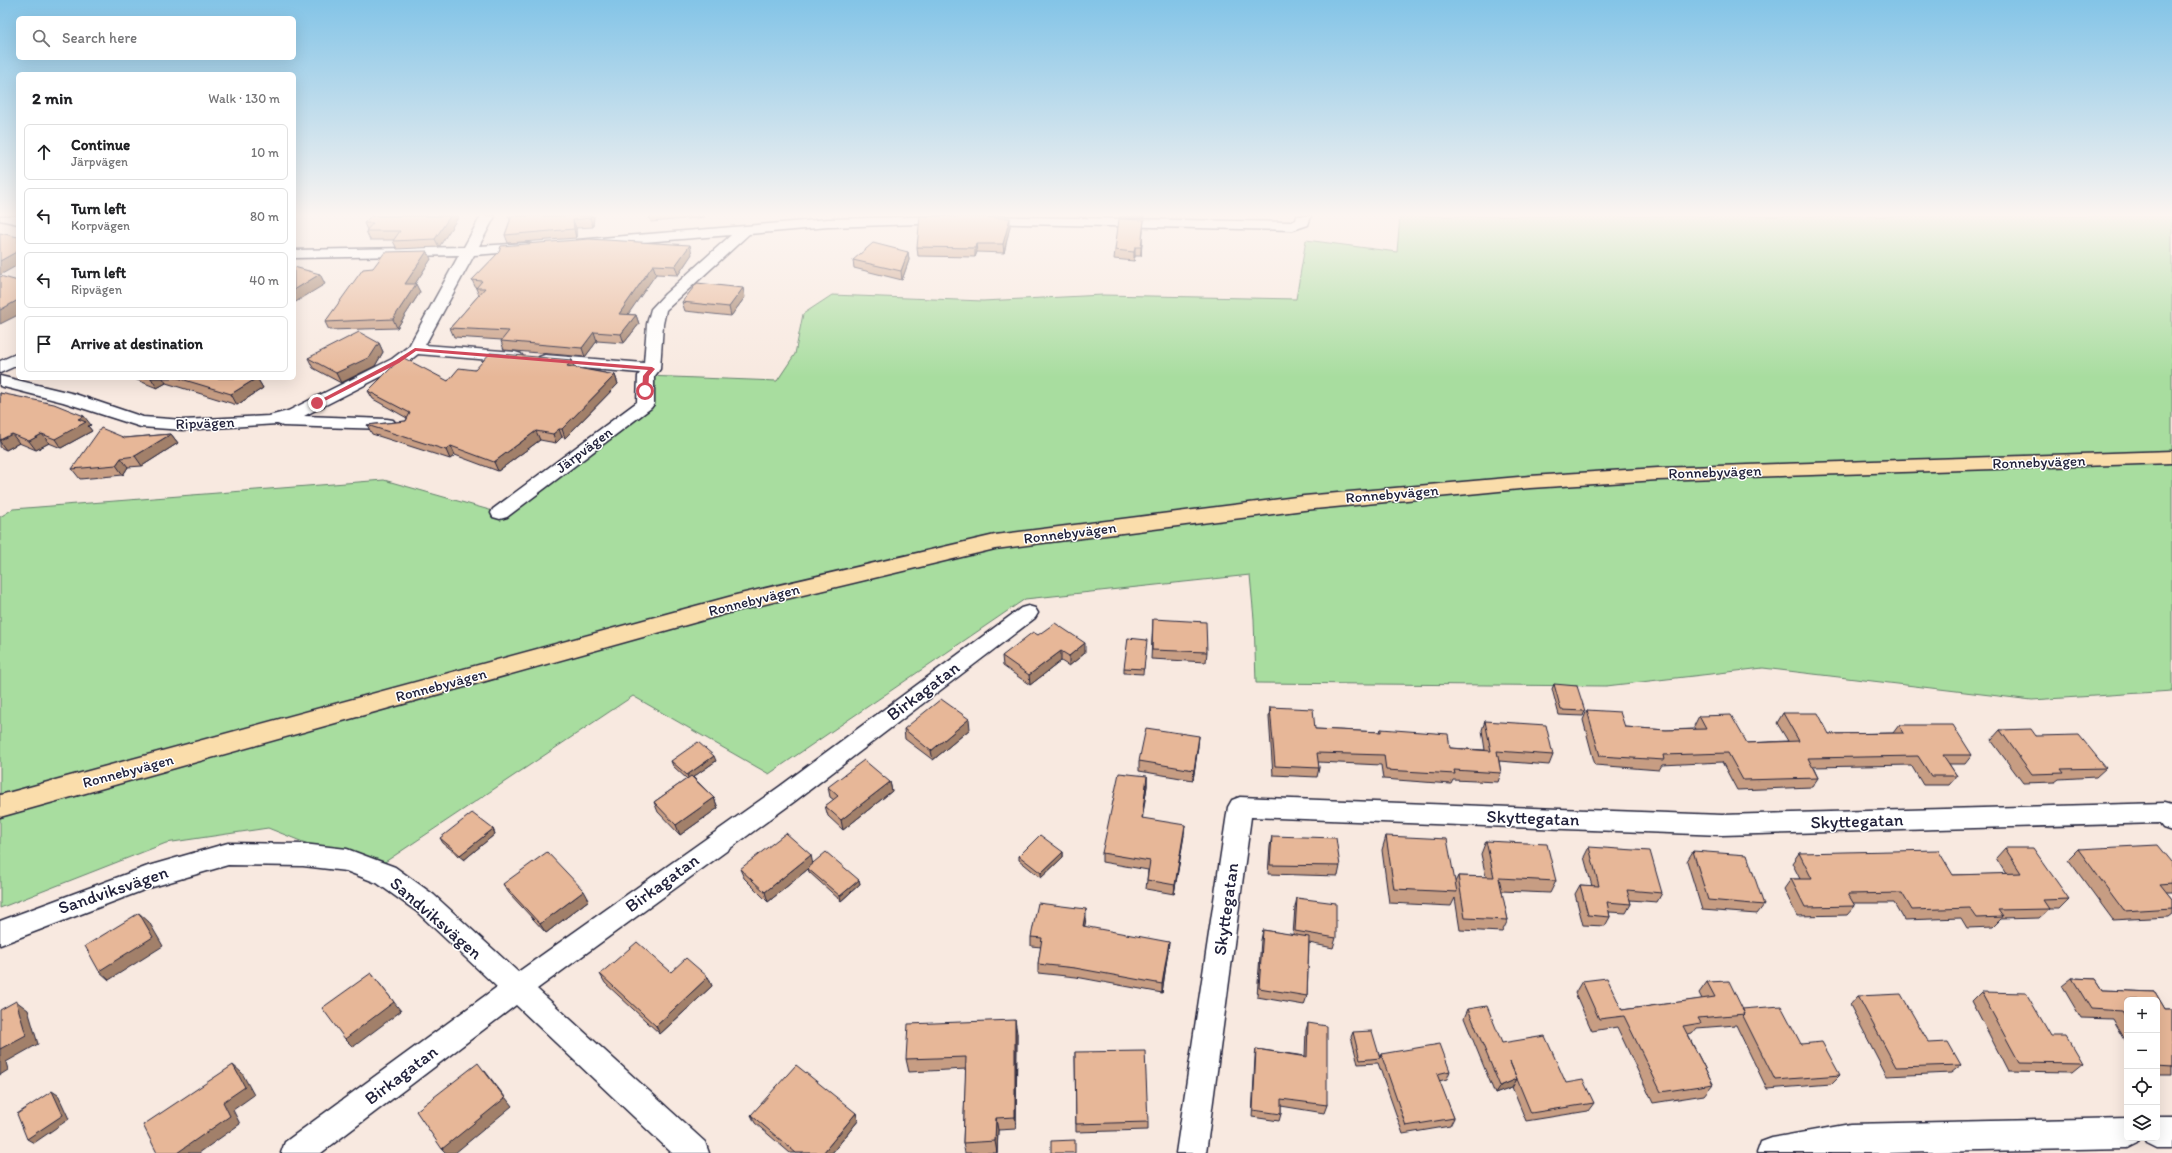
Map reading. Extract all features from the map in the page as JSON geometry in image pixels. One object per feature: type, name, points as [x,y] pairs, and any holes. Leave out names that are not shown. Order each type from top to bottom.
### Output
[{"type":"main road","name":"Ronnebyvägen","points":[[0,806],[736,604],[995,542],[1304,503],[1530,482],[1658,474],[2172,457]]},
{"type":"street","name":"Ripvägen","points":[[269,421],[294,415],[398,362],[415,349],[457,270]]},
{"type":"street","points":[[415,349],[649,372],[655,324],[659,309],[700,270]]},
{"type":"street","points":[[0,368],[16,359]]},
{"type":"street","name":"Järpvägen","points":[[500,514],[645,404],[649,372]]},
{"type":"street","name":"Ripvägen","points":[[0,381],[69,398],[141,422],[182,425],[269,421],[387,424]]},
{"type":"street","name":"Birkagatan","points":[[296,1153],[516,989],[787,794],[1028,613]]},
{"type":"street","name":"Skyttegatan","points":[[1191,1153],[1240,807],[1722,825],[2165,813],[2172,821]]},
{"type":"street","name":"Sandviksvägen","points":[[0,933],[33,918],[148,876],[228,854],[303,855],[347,860],[386,874],[425,903],[694,1153]]},
{"type":"street","points":[[2160,1132],[2172,1132]]},
{"type":"street","points":[[1772,1153],[1850,1139],[2124,1133]]},
{"type":"green space","points":[[1301,270],[2172,270],[2172,691],[2032,700],[1763,668],[1606,686],[1256,683],[1254,619],[1250,575],[1025,599],[769,774],[633,696],[373,870],[268,828],[166,843],[0,908],[0,517],[13,509],[384,480],[500,513],[645,404],[646,376],[777,381],[795,354],[803,314],[832,295],[983,301],[1103,295],[1296,299]]},
{"type":"building","points":[[296,270],[304,270],[320,274],[296,289]]},
{"type":"building","points":[[362,270],[414,270],[405,284],[416,284],[393,319],[325,322]]},
{"type":"building","points":[[482,270],[650,270],[619,314],[636,315],[621,334],[594,332],[582,348],[501,341],[509,331],[450,328],[485,288],[476,288],[482,281],[472,280]]},
{"type":"building","points":[[0,276],[16,280],[16,301],[0,310]]},
{"type":"building","points":[[697,283],[743,288],[729,307],[682,302]]},
{"type":"building","points":[[359,332],[379,343],[370,357],[336,373],[308,358]]},
{"type":"building","points":[[490,353],[572,360],[567,366],[615,375],[562,429],[559,429],[553,434],[536,431],[494,462],[451,446],[446,450],[367,425],[406,421],[410,413],[368,391],[402,357],[448,381],[459,368],[475,370]]},
{"type":"building","points":[[185,380],[254,380],[231,394]]},
{"type":"building","points":[[0,393],[54,404],[84,416],[78,419],[86,422],[55,439],[42,434],[29,441],[12,434],[0,440]]},
{"type":"building","points":[[101,428],[125,438],[171,434],[135,456],[121,458],[116,465],[72,469]]},
{"type":"building","points":[[1153,619],[1206,622],[1207,652],[1152,650]]},
{"type":"building","points":[[1055,623],[1085,643],[1069,656],[1061,651],[1029,675],[1002,656],[1033,632],[1038,635]]},
{"type":"building","points":[[1128,638],[1147,640],[1144,669],[1124,668]]},
{"type":"building","points":[[1554,684],[1577,686],[1585,711],[1561,710]]},
{"type":"building","points":[[941,699],[969,719],[931,751],[904,729]]},
{"type":"building","points":[[1270,707],[1313,709],[1315,729],[1381,732],[1381,729],[1448,734],[1450,748],[1491,751],[1485,721],[1546,725],[1553,755],[1497,751],[1501,773],[1454,770],[1455,774],[1386,770],[1384,755],[1317,753],[1319,768],[1275,766]]},
{"type":"building","points":[[1587,710],[1620,712],[1625,727],[1666,730],[1706,729],[1699,716],[1731,715],[1747,743],[1799,741],[1783,713],[1818,713],[1829,734],[1904,733],[1899,725],[1953,725],[1972,755],[1943,755],[1957,776],[1931,776],[1918,756],[1808,758],[1818,778],[1743,780],[1728,753],[1663,755],[1664,760],[1600,756]]},
{"type":"building","points":[[1146,728],[1199,736],[1194,770],[1139,761]]},
{"type":"building","points":[[2031,729],[2036,736],[2079,735],[2106,768],[2061,769],[2064,773],[2032,774],[2000,730]]},
{"type":"building","points":[[698,742],[714,756],[687,775],[671,761]]},
{"type":"building","points":[[864,760],[890,782],[841,820],[825,806],[838,796],[828,787]]},
{"type":"building","points":[[1119,773],[1147,776],[1142,818],[1185,825],[1175,885],[1147,880],[1150,861],[1102,853]]},
{"type":"building","points":[[691,776],[714,798],[676,825],[654,802]]},
{"type":"building","points":[[472,813],[493,829],[460,855],[440,838]]},
{"type":"building","points":[[786,833],[811,855],[765,892],[740,869]]},
{"type":"building","points":[[1040,835],[1063,852],[1041,873],[1019,856]]},
{"type":"building","points":[[1272,836],[1336,838],[1340,866],[1270,865]]},
{"type":"building","points":[[1386,836],[1447,839],[1457,892],[1394,889]]},
{"type":"building","points":[[1486,841],[1547,844],[1556,881],[1499,878],[1508,920],[1465,918],[1458,876],[1494,877]]},
{"type":"building","points":[[2158,845],[2172,862],[2172,883],[2160,884],[2172,899],[2172,908],[2124,911],[2078,849]]},
{"type":"building","points":[[1589,847],[1650,851],[1662,893],[1627,890],[1631,904],[1607,902],[1610,917],[1588,915],[1580,885],[1599,886]]},
{"type":"building","points":[[2005,848],[2033,848],[2069,899],[2043,900],[2049,909],[1998,910],[2003,917],[1977,918],[1970,908],[1912,910],[1902,893],[1848,894],[1855,906],[1805,907],[1791,879],[1812,879],[1799,853],[1938,850],[1953,875],[2021,873]]},
{"type":"building","points":[[1693,851],[1747,855],[1764,905],[1708,900]]},
{"type":"building","points":[[547,852],[584,891],[540,924],[503,884]]},
{"type":"building","points":[[826,852],[859,880],[840,896],[807,868]]},
{"type":"building","points":[[1297,898],[1336,903],[1336,938],[1295,931]]},
{"type":"building","points":[[1038,903],[1086,909],[1083,926],[1169,942],[1162,984],[1075,968],[1038,964],[1042,938],[1031,937]]},
{"type":"building","points":[[139,913],[153,937],[99,971],[85,946]]},
{"type":"building","points":[[1263,930],[1309,937],[1307,996],[1259,988]]},
{"type":"building","points":[[637,942],[671,972],[686,958],[708,977],[656,1026],[600,974]]},
{"type":"building","points":[[371,973],[394,1002],[345,1039],[322,1008]]},
{"type":"building","points":[[1607,978],[1622,1010],[1715,997],[1707,982],[1729,981],[1745,1014],[1698,1018],[1701,1023],[1683,1026],[1713,1084],[1661,1092],[1624,1016],[1599,1019],[1582,981]]},
{"type":"building","points":[[2072,978],[2096,979],[2103,990],[2155,992],[2158,997],[2124,997],[2124,1014],[2122,1011],[2091,1009]]},
{"type":"building","points":[[1981,992],[2026,993],[2051,1036],[2066,1036],[2082,1063],[2019,1062]]},
{"type":"building","points":[[1901,994],[1929,1043],[1948,1042],[1961,1065],[1896,1067],[1858,996]]},
{"type":"building","points":[[2160,1000],[2165,1009],[2172,1009],[2172,1067],[2160,1066]]},
{"type":"building","points":[[16,1001],[26,1035],[0,1049],[0,1010]]},
{"type":"building","points":[[1487,1006],[1502,1043],[1545,1036],[1566,1083],[1583,1080],[1594,1103],[1531,1113],[1517,1079],[1500,1086],[1468,1009]]},
{"type":"building","points":[[1781,1006],[1801,1044],[1822,1042],[1840,1075],[1775,1080],[1743,1016],[1745,1014],[1742,1009]]},
{"type":"building","points":[[1015,1020],[1015,1117],[996,1118],[995,1141],[963,1143],[966,1057],[906,1059],[908,1024]]},
{"type":"building","points":[[1308,1023],[1327,1026],[1327,1105],[1281,1099],[1281,1114],[1253,1110],[1256,1049],[1307,1057]]},
{"type":"building","points":[[1372,1031],[1380,1058],[1360,1060],[1353,1032]]},
{"type":"building","points":[[1440,1044],[1450,1071],[1437,1074],[1454,1118],[1406,1126],[1381,1054]]},
{"type":"building","points":[[1145,1051],[1148,1122],[1076,1124],[1075,1052]]},
{"type":"building","points":[[478,1063],[505,1098],[442,1149],[416,1111]]},
{"type":"building","points":[[233,1065],[245,1087],[223,1102],[230,1116],[177,1153],[157,1153],[143,1125]]},
{"type":"building","points":[[796,1065],[856,1113],[823,1153],[796,1153],[751,1115]]},
{"type":"building","points":[[52,1091],[63,1115],[27,1139],[17,1114]]},
{"type":"building","points":[[1075,1140],[1075,1153],[1051,1153],[1051,1141]]},
{"type":"route","points":[[317,403],[398,362],[415,349],[652,369],[646,376],[645,391]]}]
